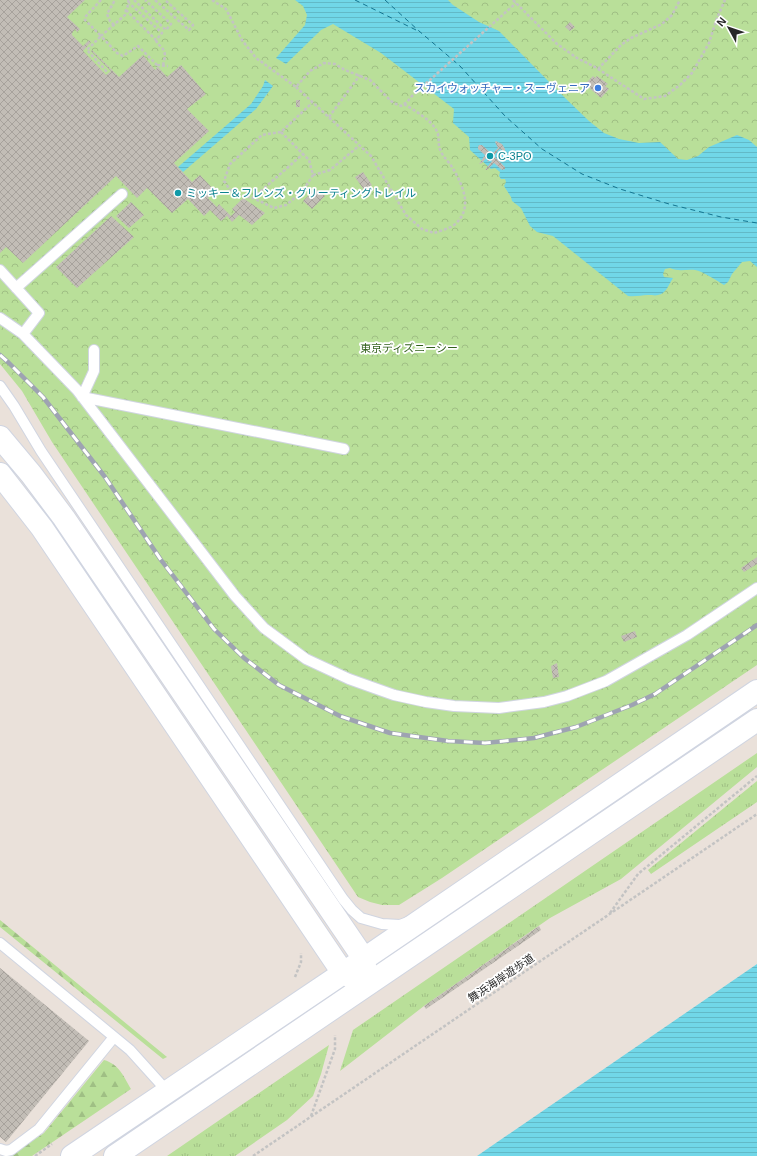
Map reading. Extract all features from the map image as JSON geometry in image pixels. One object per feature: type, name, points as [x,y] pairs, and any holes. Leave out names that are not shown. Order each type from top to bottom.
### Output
[{"type":"street","points":[[0,437],[31,474],[64,518],[364,959],[367,986]]},
{"type":"street","points":[[0,474],[42,528],[343,973],[367,986]]},
{"type":"street","points":[[72,1156],[757,691]]},
{"type":"street","points":[[115,1156],[757,720]]},
{"type":"lane","points":[[16,288],[122,194]]},
{"type":"lane","points":[[0,270],[39,313],[23,334]]},
{"type":"lane","points":[[0,318],[23,334],[77,390],[235,596],[264,628],[306,659],[349,679],[394,695],[454,706],[499,708],[544,702],[567,696],[606,681],[687,636],[757,588]]},
{"type":"lane","points":[[82,397],[94,371],[94,350]]},
{"type":"lane","points":[[0,386],[338,892],[352,910],[361,918],[382,924],[400,925],[426,917]]},
{"type":"lane","points":[[82,397],[344,449]]},
{"type":"lane","points":[[0,943],[130,1050],[167,1091]]},
{"type":"lane","points":[[0,1149],[6,1151],[11,1150],[39,1129],[114,1037]]},
{"type":"path","points":[[100,0],[85,17],[85,20],[117,53],[123,56],[138,46],[157,66],[168,66]]},
{"type":"path","points":[[114,25],[110,21],[107,14],[115,0]]},
{"type":"path","points":[[134,0],[166,30],[171,24],[145,0]]},
{"type":"path","points":[[155,0],[188,30],[193,25],[165,0]]},
{"type":"path","points":[[212,0],[226,10],[242,40],[256,58],[296,87],[360,145],[371,156],[406,215],[422,228],[434,233],[453,226],[459,219],[466,207],[463,188],[452,166],[442,153],[438,144],[438,134],[428,120],[404,104]]},
{"type":"path","points":[[598,69],[621,45],[631,38],[662,24],[672,15],[680,0]]},
{"type":"path","points":[[296,87],[310,71],[324,63],[334,64],[370,80],[388,98],[401,106],[515,1],[557,44],[577,58],[598,69],[644,99],[665,96],[680,86],[692,73],[709,43],[717,18],[725,0]]},
{"type":"path","points":[[108,73],[87,50],[125,15],[128,2],[162,33],[156,40]]},
{"type":"path","points":[[126,10],[156,40],[157,45],[163,49],[165,53],[164,65]]},
{"type":"path","points":[[330,117],[360,75]]},
{"type":"path","points":[[312,103],[281,132],[262,135],[230,164],[224,181],[233,194],[253,198],[274,208],[286,205],[302,192],[313,175],[330,170],[360,145]]},
{"type":"path","points":[[281,132],[309,160],[313,175]]},
{"type":"path","points":[[253,198],[303,154]]},
{"type":"path","points":[[609,915],[638,874],[757,776]]},
{"type":"path","name":"舞浜海岸遊歩道","points":[[254,1156],[757,814]]},
{"type":"path","points":[[292,980],[301,962],[302,951]]},
{"type":"path","points":[[311,1117],[335,1049]]},
{"type":"green space","name":"東京ディズニーシー","points":[[0,0],[757,0],[757,665],[442,878],[399,905],[382,905],[358,897],[52,442],[22,391],[0,364]]},
{"type":"green space","points":[[757,753],[757,767],[621,879],[550,918],[424,1006],[340,1071],[353,1030]]},
{"type":"green space","points":[[757,781],[757,802],[651,874],[648,870]]},
{"type":"green space","points":[[0,920],[167,1057],[163,1059],[0,927]]},
{"type":"green space","points":[[329,1045],[313,1096],[287,1120],[235,1156],[167,1156]]},
{"type":"green space","points":[[104,1060],[117,1068],[131,1089],[32,1156],[9,1156],[44,1133]]},
{"type":"water","points":[[295,0],[448,0],[479,22],[499,31],[561,94],[604,133],[619,139],[639,143],[660,142],[678,159],[687,160],[698,156],[709,147],[737,135],[749,140],[757,147],[757,267],[750,261],[742,262],[732,274],[728,282],[724,285],[698,271],[676,270],[670,268],[665,269],[663,274],[664,277],[673,278],[663,293],[656,295],[628,296],[553,236],[537,232],[530,226],[521,208],[512,201],[504,186],[506,182],[505,179],[501,179],[499,176],[500,172],[495,168],[491,169],[470,150],[469,137],[453,123],[454,109],[381,53],[333,24],[321,30],[286,64],[276,58],[305,25],[307,15],[303,6]]},
{"type":"water","points":[[265,80],[273,86],[256,109],[183,172],[178,167],[251,104],[263,86]]},
{"type":"water","points":[[757,964],[757,1156],[477,1156]]},
{"type":"building","points":[[0,0],[85,0],[67,17],[80,29],[77,32],[75,29],[72,35],[83,46],[89,40],[91,42],[83,51],[106,75],[111,71],[91,51],[92,50],[119,77],[143,55],[155,70],[158,67],[167,77],[181,65],[206,94],[187,109],[209,131],[174,163],[192,182],[200,175],[215,191],[208,198],[217,207],[219,204],[231,216],[235,212],[232,209],[243,198],[265,213],[252,225],[239,215],[232,222],[227,216],[221,221],[210,210],[204,216],[188,199],[172,213],[147,188],[137,198],[116,176],[23,263],[6,247],[0,253]]},
{"type":"building","points":[[570,22],[575,27],[570,31],[565,27]]},
{"type":"building","points":[[593,76],[595,78],[597,76],[608,84],[605,86],[609,89],[601,98],[588,87],[589,86],[586,83]]},
{"type":"building","points":[[296,100],[300,100],[300,107],[296,107]]},
{"type":"building","name":"C-3PO","points":[[496,141],[502,144],[505,151],[500,149],[494,156],[505,167],[505,169],[502,170],[494,163],[487,170],[485,170],[492,161],[487,162],[489,158],[487,157],[482,163],[479,164],[485,155],[478,149],[478,147],[479,145],[482,145],[492,154],[498,148],[495,142]]},
{"type":"building","points":[[363,172],[372,185],[364,190],[355,177]]},
{"type":"building","points":[[315,189],[325,196],[312,209],[303,201]]},
{"type":"building","points":[[131,202],[144,215],[129,228],[116,216]]},
{"type":"building","points":[[111,216],[134,237],[77,288],[56,267]]},
{"type":"building","points":[[757,557],[757,564],[744,572],[741,568]]},
{"type":"building","points":[[635,631],[637,637],[624,642],[621,636]]},
{"type":"building","points":[[557,663],[559,677],[553,678],[551,666]]},
{"type":"building","points":[[539,926],[541,930],[426,1009],[424,1006]]},
{"type":"building","points":[[0,968],[89,1041],[6,1142],[0,1137]]},
{"type":"ferry route","points":[[355,0],[416,30]]},
{"type":"ferry route","points":[[385,0],[460,66],[505,116],[542,149],[582,174],[620,189],[669,204],[721,217],[757,223]]},
{"type":"railway","points":[[0,355],[43,397],[105,477],[161,560],[214,629],[244,658],[279,685],[340,716],[390,733],[448,741],[485,743],[534,738],[576,727],[632,705],[655,694],[757,625]]},
{"type":"place","name":"スカイウォッチャー・スーヴェニア","points":[[598,88]]},
{"type":"place","name":"C-3PO","points":[[490,156]]},
{"type":"place","name":"ミッキー＆フレンズ・グリーティングトレイル","points":[[178,193]]}]
